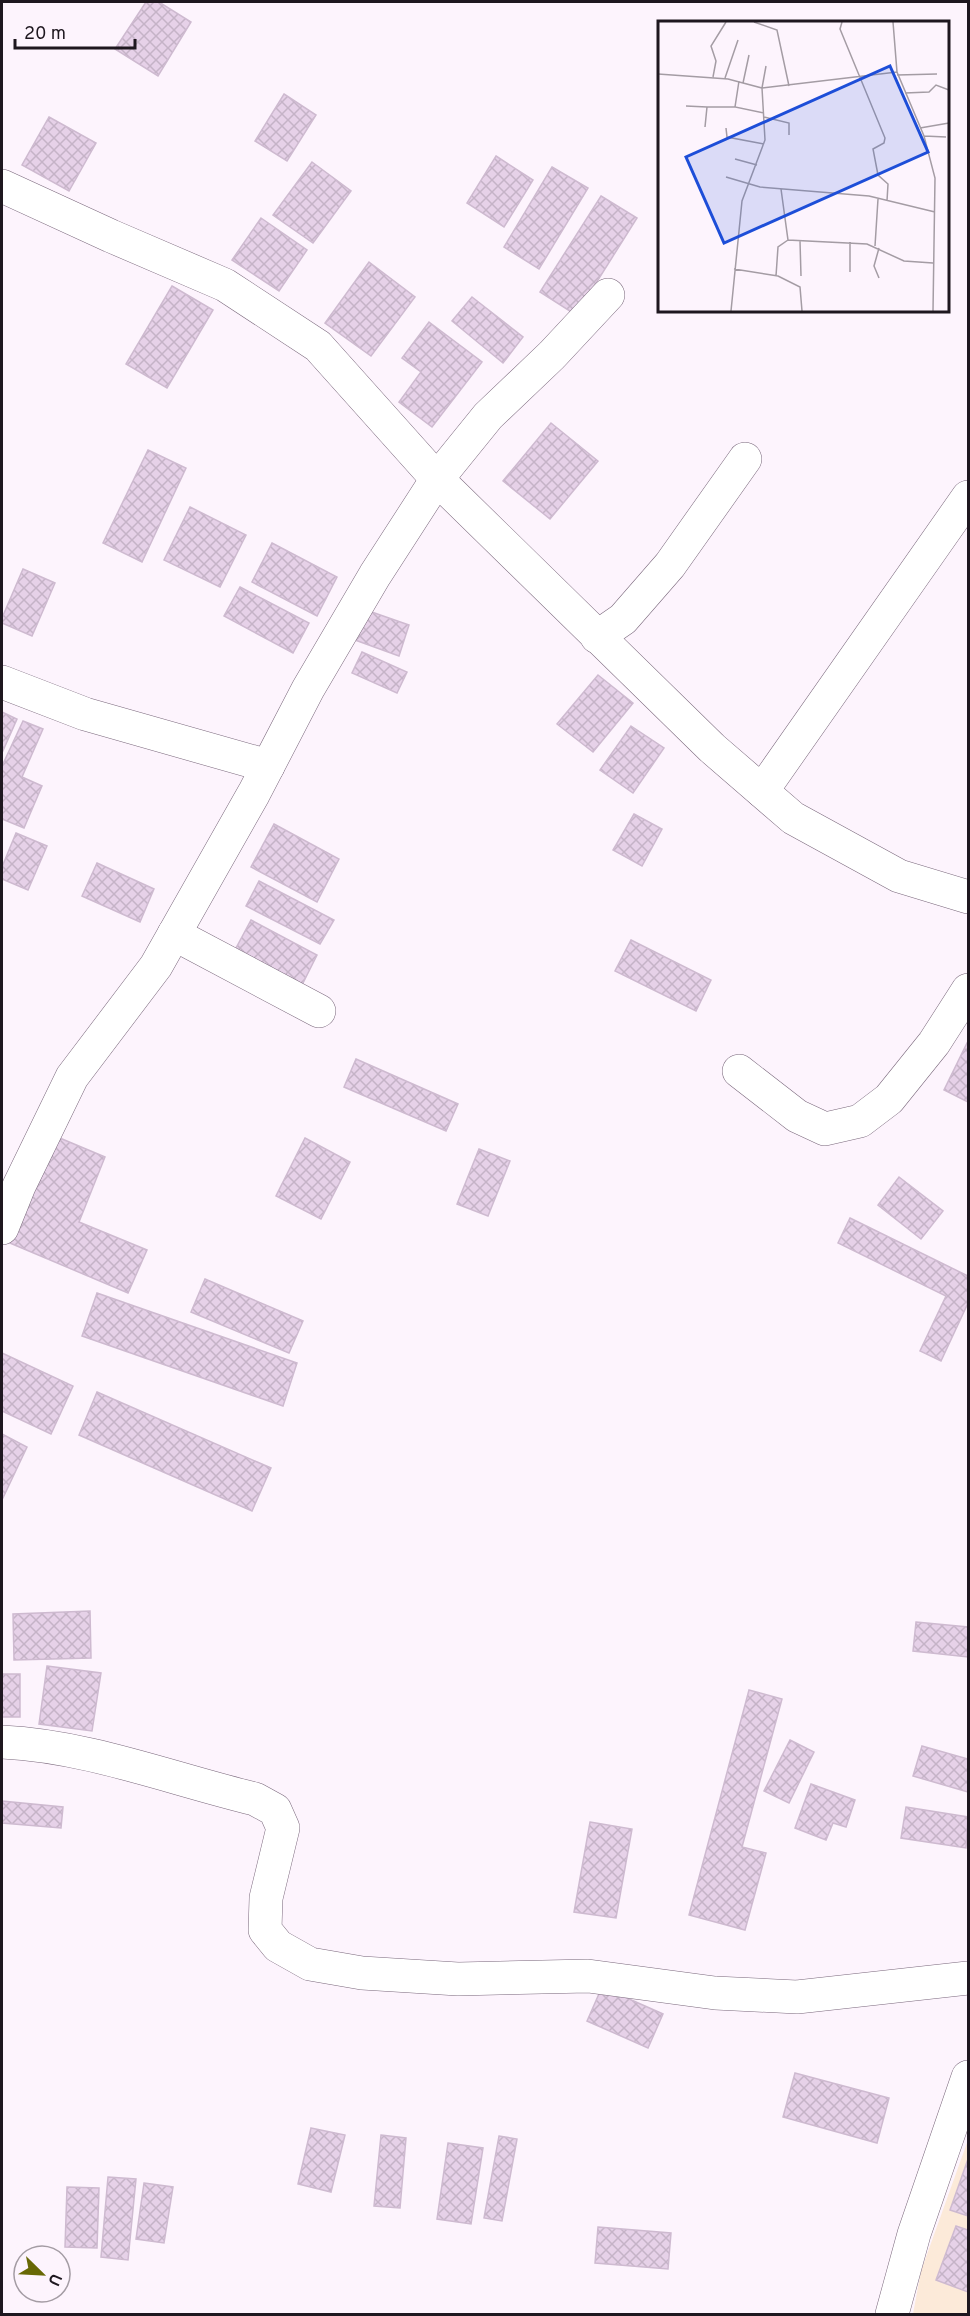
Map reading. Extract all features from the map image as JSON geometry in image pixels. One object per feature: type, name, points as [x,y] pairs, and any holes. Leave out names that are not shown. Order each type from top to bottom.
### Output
[{"type":"street","points":[[2,186],[225,285],[318,346],[437,479],[712,748],[793,818],[899,876],[969,897]]},
{"type":"street","points":[[2,1228],[19,1186],[72,1077],[156,966],[268,766],[308,689],[369,584],[437,479],[488,416],[552,355],[608,295]]},
{"type":"street","points":[[597,637],[623,619],[670,565],[745,459]]},
{"type":"street","points":[[762,791],[969,497]]},
{"type":"street","points":[[2,682],[86,714],[268,766]]},
{"type":"street","points":[[174,934],[319,1011]]},
{"type":"street","points":[[740,1071],[797,1116],[825,1128],[860,1121],[889,1099],[934,1044],[969,990]]},
{"type":"street","points":[[2,1742],[76,1752],[255,1799],[275,1810],[283,1828],[266,1898],[265,1930],[278,1946],[310,1964],[362,1973],[458,1978],[588,1976],[715,1993],[797,1997],[969,1978]]},
{"type":"street","points":[[892,2314],[914,2234],[969,2077]]},
{"type":"shaded area","points":[[968,2140],[968,2314],[913,2314],[921,2271]]},
{"type":"building","points":[[146,2],[159,2],[191,22],[158,76],[115,49]]},
{"type":"building","points":[[284,94],[316,115],[287,161],[255,141]]},
{"type":"building","points":[[49,117],[96,143],[69,191],[22,165]]},
{"type":"building","points":[[496,156],[533,180],[504,227],[467,203]]},
{"type":"building","points":[[312,162],[351,191],[313,243],[273,215]]},
{"type":"building","points":[[552,167],[588,188],[539,269],[504,247]]},
{"type":"building","points":[[601,196],[637,218],[576,315],[540,292]]},
{"type":"building","points":[[261,218],[307,250],[279,291],[232,260]]},
{"type":"building","points":[[369,262],[415,297],[371,356],[325,323]]},
{"type":"building","points":[[172,286],[213,310],[167,388],[126,364]]},
{"type":"building","points":[[472,297],[523,337],[503,363],[452,321]]},
{"type":"building","points":[[429,322],[482,362],[432,427],[399,402],[421,372],[402,358]]},
{"type":"building","points":[[551,423],[598,461],[550,519],[503,481]]},
{"type":"building","points":[[148,450],[186,468],[142,562],[103,543]]},
{"type":"building","points":[[190,507],[246,535],[220,587],[164,560]]},
{"type":"building","points":[[272,543],[337,577],[317,616],[252,582]]},
{"type":"building","points":[[23,569],[55,583],[32,636],[2,623],[2,618]]},
{"type":"building","points":[[240,587],[309,623],[293,653],[224,616]]},
{"type":"building","points":[[366,610],[409,625],[399,656],[355,640]]},
{"type":"building","points":[[362,652],[407,672],[397,693],[352,673]]},
{"type":"building","points":[[598,675],[633,703],[593,752],[557,724]]},
{"type":"building","points":[[2,712],[17,719],[2,753]]},
{"type":"building","points":[[23,721],[43,729],[22,777],[42,786],[24,828],[2,819],[2,766]]},
{"type":"building","points":[[631,726],[664,748],[633,793],[600,770]]},
{"type":"building","points":[[634,814],[662,829],[642,866],[613,850]]},
{"type":"building","points":[[274,824],[339,859],[317,902],[251,867]]},
{"type":"building","points":[[16,833],[47,846],[28,890],[2,879],[2,867]]},
{"type":"building","points":[[97,863],[154,889],[140,922],[82,896]]},
{"type":"building","points":[[259,881],[334,920],[320,944],[246,906]]},
{"type":"building","points":[[251,920],[317,955],[302,985],[235,950]]},
{"type":"building","points":[[631,940],[711,980],[696,1011],[615,971]]},
{"type":"building","points":[[968,1044],[968,1102],[944,1090]]},
{"type":"building","points":[[356,1059],[458,1104],[446,1131],[344,1087]]},
{"type":"building","points":[[55,1136],[105,1157],[79,1222],[147,1250],[128,1293],[10,1243]]},
{"type":"building","points":[[305,1138],[350,1162],[321,1219],[276,1196]]},
{"type":"building","points":[[479,1149],[510,1161],[488,1216],[457,1204]]},
{"type":"building","points":[[899,1177],[943,1211],[921,1239],[878,1205]]},
{"type":"building","points":[[850,1218],[968,1276],[968,1303],[941,1361],[920,1351],[946,1296],[838,1243]]},
{"type":"building","points":[[205,1279],[303,1321],[289,1353],[191,1312]]},
{"type":"building","points":[[97,1293],[297,1363],[283,1406],[82,1336]]},
{"type":"building","points":[[2,1353],[73,1386],[51,1434],[2,1411]]},
{"type":"building","points":[[97,1392],[271,1468],[252,1511],[79,1435]]},
{"type":"building","points":[[2,1434],[27,1447],[2,1500]]},
{"type":"building","points":[[90,1611],[91,1658],[14,1660],[13,1614]]},
{"type":"building","points":[[916,1622],[968,1627],[968,1657],[913,1651]]},
{"type":"building","points":[[47,1666],[101,1673],[92,1731],[39,1724]]},
{"type":"building","points":[[2,1674],[20,1674],[20,1717],[2,1717]]},
{"type":"building","points":[[749,1690],[782,1699],[742,1847],[766,1853],[745,1930],[689,1915]]},
{"type":"building","points":[[790,1740],[814,1752],[789,1803],[764,1791]]},
{"type":"building","points":[[922,1746],[968,1759],[968,1792],[913,1776]]},
{"type":"building","points":[[811,1784],[855,1800],[846,1827],[833,1823],[826,1840],[795,1828]]},
{"type":"building","points":[[2,1801],[63,1807],[61,1828],[2,1823]]},
{"type":"building","points":[[906,1807],[968,1817],[966,1848],[901,1838]]},
{"type":"building","points":[[590,1822],[632,1829],[616,1918],[574,1912]]},
{"type":"building","points":[[602,1987],[663,2014],[648,2048],[587,2021]]},
{"type":"building","points":[[795,2073],[889,2098],[877,2143],[783,2117]]},
{"type":"building","points":[[311,2128],[345,2135],[331,2192],[298,2184]]},
{"type":"building","points":[[381,2135],[406,2138],[400,2208],[374,2206]]},
{"type":"building","points":[[499,2136],[517,2139],[502,2221],[484,2218]]},
{"type":"building","points":[[448,2143],[483,2148],[471,2224],[437,2219]]},
{"type":"building","points":[[968,2159],[968,2216],[950,2210]]},
{"type":"building","points":[[108,2177],[136,2179],[128,2260],[101,2257]]},
{"type":"building","points":[[144,2183],[173,2187],[164,2243],[136,2239]]},
{"type":"building","points":[[67,2187],[99,2188],[97,2248],[72,2247],[72,2244],[65,2244]]},
{"type":"building","points":[[956,2226],[968,2230],[968,2292],[936,2280]]},
{"type":"building","points":[[598,2227],[671,2233],[668,2269],[595,2263]]}]
